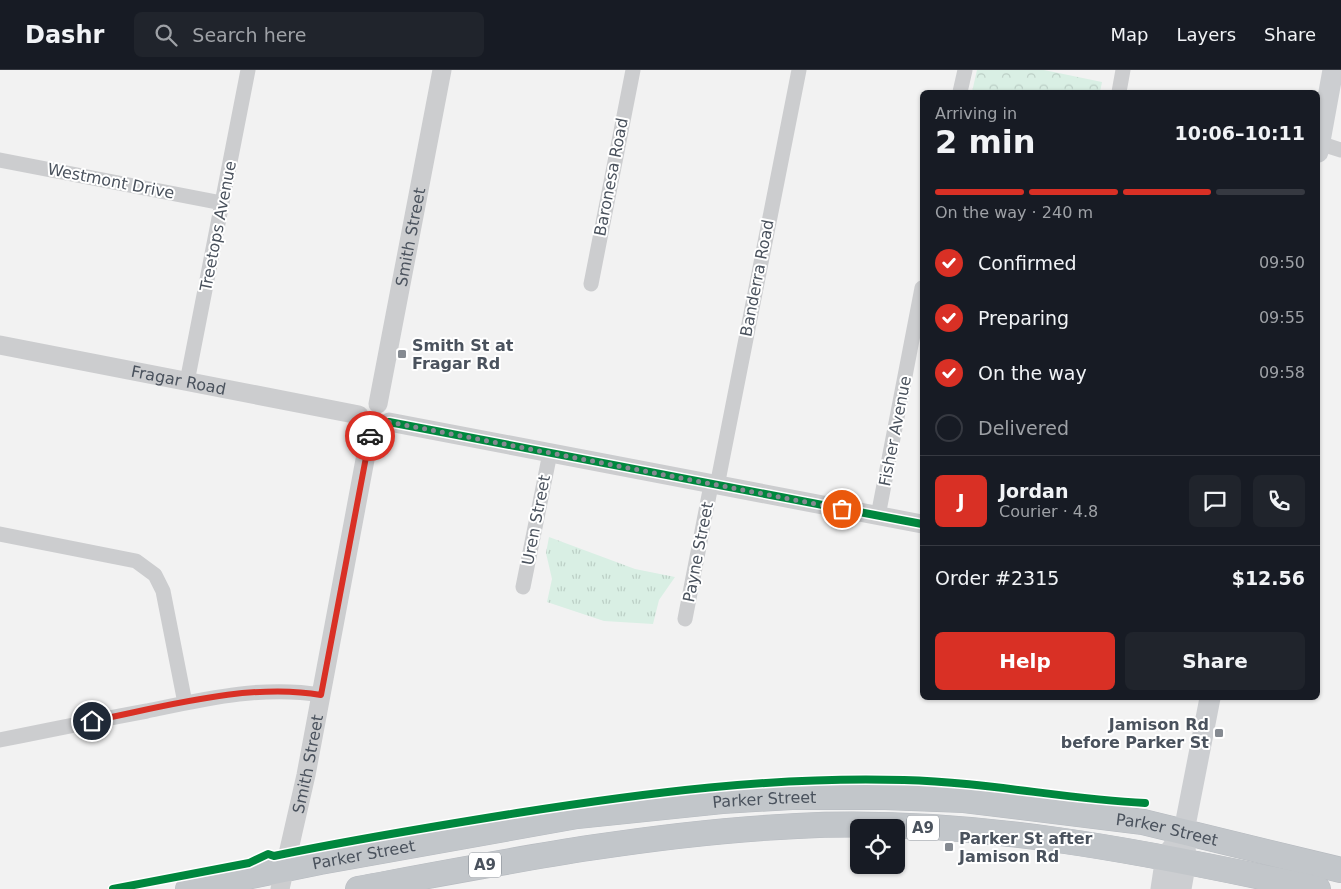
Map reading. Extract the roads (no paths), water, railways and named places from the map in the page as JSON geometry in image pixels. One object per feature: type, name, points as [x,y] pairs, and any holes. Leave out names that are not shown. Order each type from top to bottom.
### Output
[{"type":"highway","name":"Parker Street","points":[[188,889],[283,879],[577,816],[704,803],[792,797],[885,797],[973,801],[1143,822],[1341,870]]},
{"type":"highway","name":"Parker Street","points":[[358,889],[612,844],[677,836],[798,826],[970,830],[1043,836],[1176,858],[1318,889]]},
{"type":"main road","points":[[1320,138],[1333,70]]},
{"type":"main road","points":[[1161,889],[1176,858],[1184,831],[1210,700]]},
{"type":"main road","points":[[1176,858],[1181,889]]},
{"type":"street","name":"Treetops Avenue","points":[[188,382],[248,70]]},
{"type":"street","name":"Smith Street","points":[[378,404],[442,70]]},
{"type":"street","name":"Baronesa Road","points":[[591,284],[633,70]]},
{"type":"street","name":"Banderra Road","points":[[714,485],[799,70]]},
{"type":"street","points":[[960,90],[965,70]]},
{"type":"street","points":[[1118,90],[1123,70]]},
{"type":"street","points":[[1320,148],[1341,150]]},
{"type":"street","name":"Westmont Drive","points":[[0,160],[222,203]]},
{"type":"street","name":"Fisher Avenue","points":[[878,516],[920,298]]},
{"type":"street","name":"Fragar Road","points":[[0,345],[359,416]]},
{"type":"street","points":[[378,404],[386,409],[389,422],[384,430],[370,433],[362,428],[359,416],[364,407],[378,404]]},
{"type":"street","points":[[389,422],[920,524]]},
{"type":"street","name":"Smith Street","points":[[283,879],[321,695],[370,433]]},
{"type":"street","name":"Uren Street","points":[[523,588],[550,453]]},
{"type":"street","name":"Payne Street","points":[[685,619],[714,485]]},
{"type":"street","points":[[0,534],[128,559],[149,570],[159,581],[163,591],[185,703]]},
{"type":"street","points":[[0,740],[185,703],[276,690],[321,695]]},
{"type":"place","name":"Smith St at Fragar Rd","points":[[402,354]]},
{"type":"place","name":"Jamison Rd before Parker St","points":[[1219,733]]},
{"type":"place","name":"Parker St after Jamison Rd","points":[[949,847]]}]
